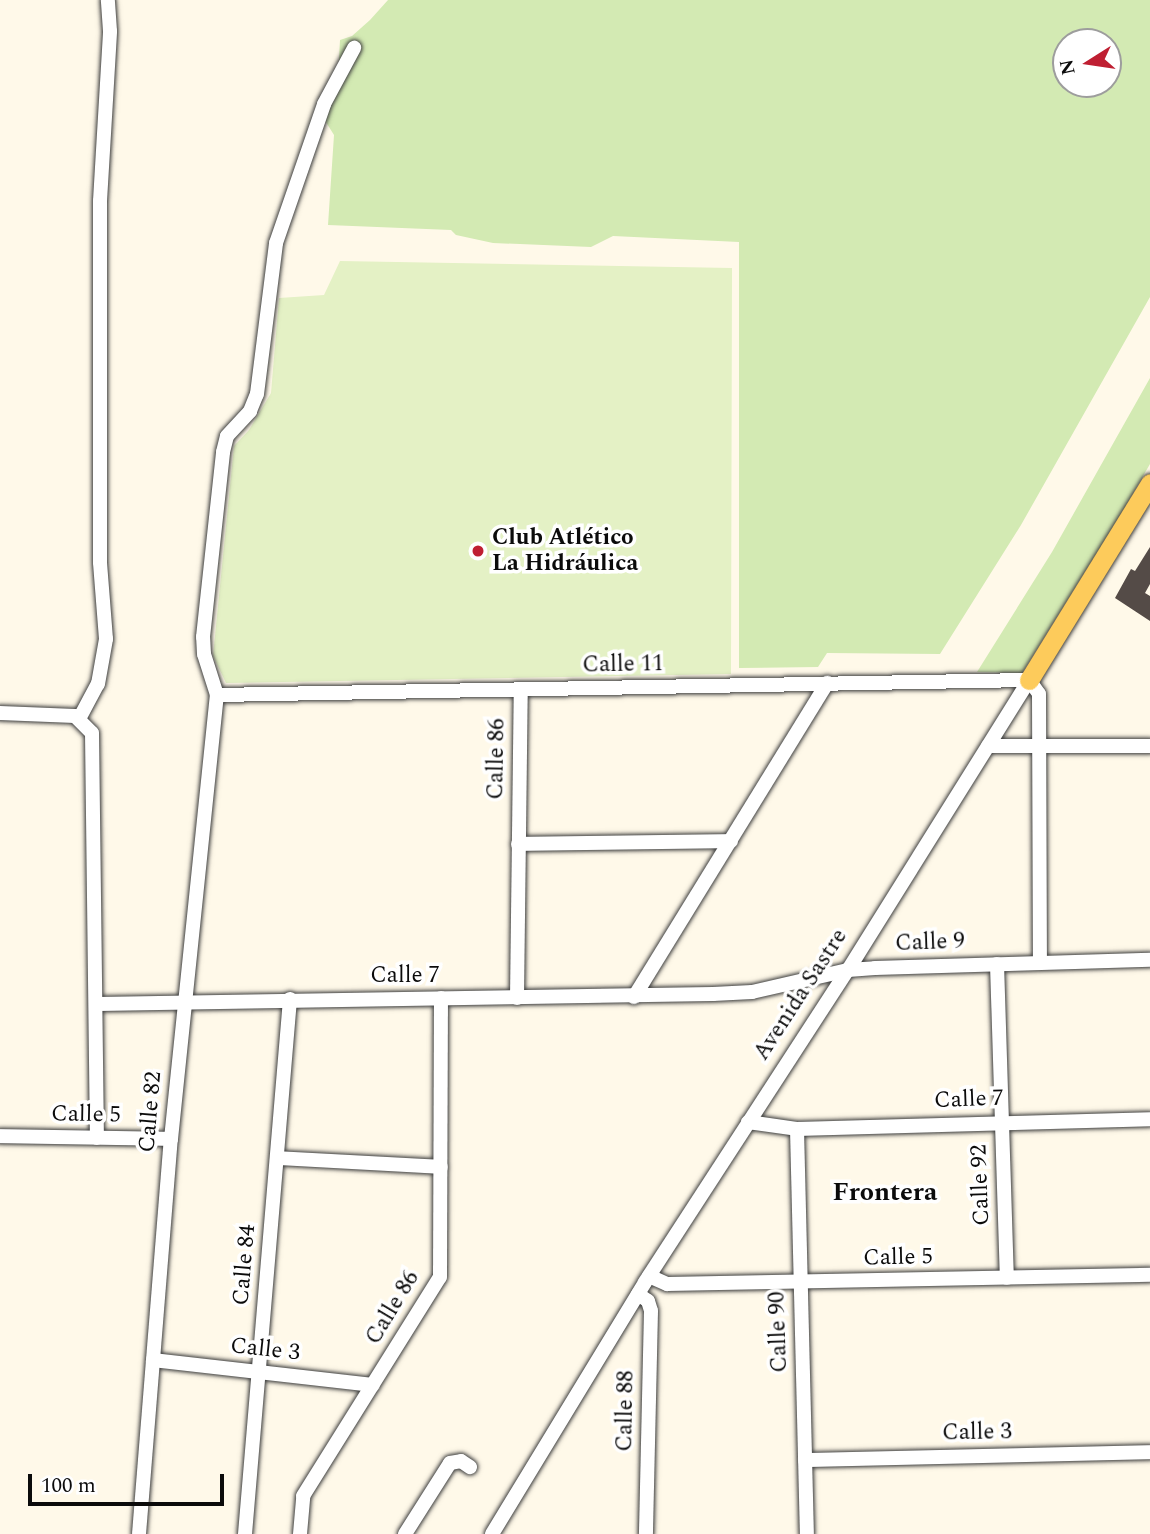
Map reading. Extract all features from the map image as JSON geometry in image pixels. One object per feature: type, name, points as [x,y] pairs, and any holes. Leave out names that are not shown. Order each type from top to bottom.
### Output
[{"type":"main road","name":"Avenida Sastre","points":[[1029,680],[1150,482]]},
{"type":"street","points":[[79,719],[98,684],[106,639],[100,562],[100,201],[110,31],[108,0]]},
{"type":"street","points":[[217,695],[204,654],[203,637],[223,452],[227,436],[250,411],[257,394],[276,243],[324,104],[354,48]]},
{"type":"street","points":[[1029,680],[1039,694],[1041,963]]},
{"type":"street","name":"Calle 11","points":[[217,695],[1029,680]]},
{"type":"street","name":"Avenida Sastre","points":[[492,1534],[649,1276],[848,970],[1029,680]]},
{"type":"street","points":[[634,997],[827,683]]},
{"type":"street","name":"Calle 86","points":[[517,998],[521,690]]},
{"type":"street","name":"Calle 82","points":[[139,1534],[171,1139],[217,695]]},
{"type":"street","points":[[0,713],[65,714],[79,719],[92,733],[98,1004],[97,1138]]},
{"type":"street","points":[[988,746],[1150,746]]},
{"type":"street","points":[[519,844],[731,841]]},
{"type":"street","name":"Calle 9","points":[[713,994],[752,992],[848,970],[1150,960]]},
{"type":"street","name":"Calle 92","points":[[998,964],[1007,1278]]},
{"type":"street","name":"Calle 7","points":[[98,1004],[713,994]]},
{"type":"street","name":"Calle 86","points":[[299,1534],[303,1496],[440,1278],[441,998]]},
{"type":"street","name":"Calle 84","points":[[245,1534],[290,999]]},
{"type":"street","name":"Calle 7","points":[[748,1122],[797,1129],[1150,1119]]},
{"type":"street","name":"Calle 90","points":[[797,1129],[807,1534]]},
{"type":"street","name":"Calle 5","points":[[0,1136],[171,1139]]},
{"type":"street","points":[[277,1158],[441,1167]]},
{"type":"street","name":"Calle 5","points":[[649,1276],[667,1284],[1150,1275]]},
{"type":"street","name":"Calle 88","points":[[638,1294],[648,1301],[651,1311],[646,1534]]},
{"type":"street","name":"Calle 3","points":[[153,1360],[373,1385]]},
{"type":"street","name":"Calle 3","points":[[805,1460],[1150,1452]]},
{"type":"street","points":[[405,1534],[450,1463],[461,1461],[470,1467]]},
{"type":"green space","points":[[388,0],[1150,0],[1150,297],[1021,525],[940,654],[827,653],[818,667],[739,668],[739,242],[613,236],[591,247],[493,243],[456,235],[451,230],[328,225],[334,135],[324,119],[337,94],[340,40],[352,36]]},
{"type":"green space","name":"Club Atlético La Hidráulica","points":[[340,261],[732,268],[731,674],[226,683],[213,656],[234,446],[249,430],[271,393],[279,298],[324,295]]},
{"type":"green space","points":[[1150,378],[1150,464],[1125,507],[1022,673],[977,672],[1052,552]]},
{"type":"building","points":[[1150,547],[1150,584],[1145,593],[1150,596],[1150,621],[1115,598],[1131,569],[1135,571]]},
{"type":"place","name":"Club Atlético La Hidráulica","points":[[478,551]]},
{"type":"district","name":"Frontera","points":[[885,1193]]}]
